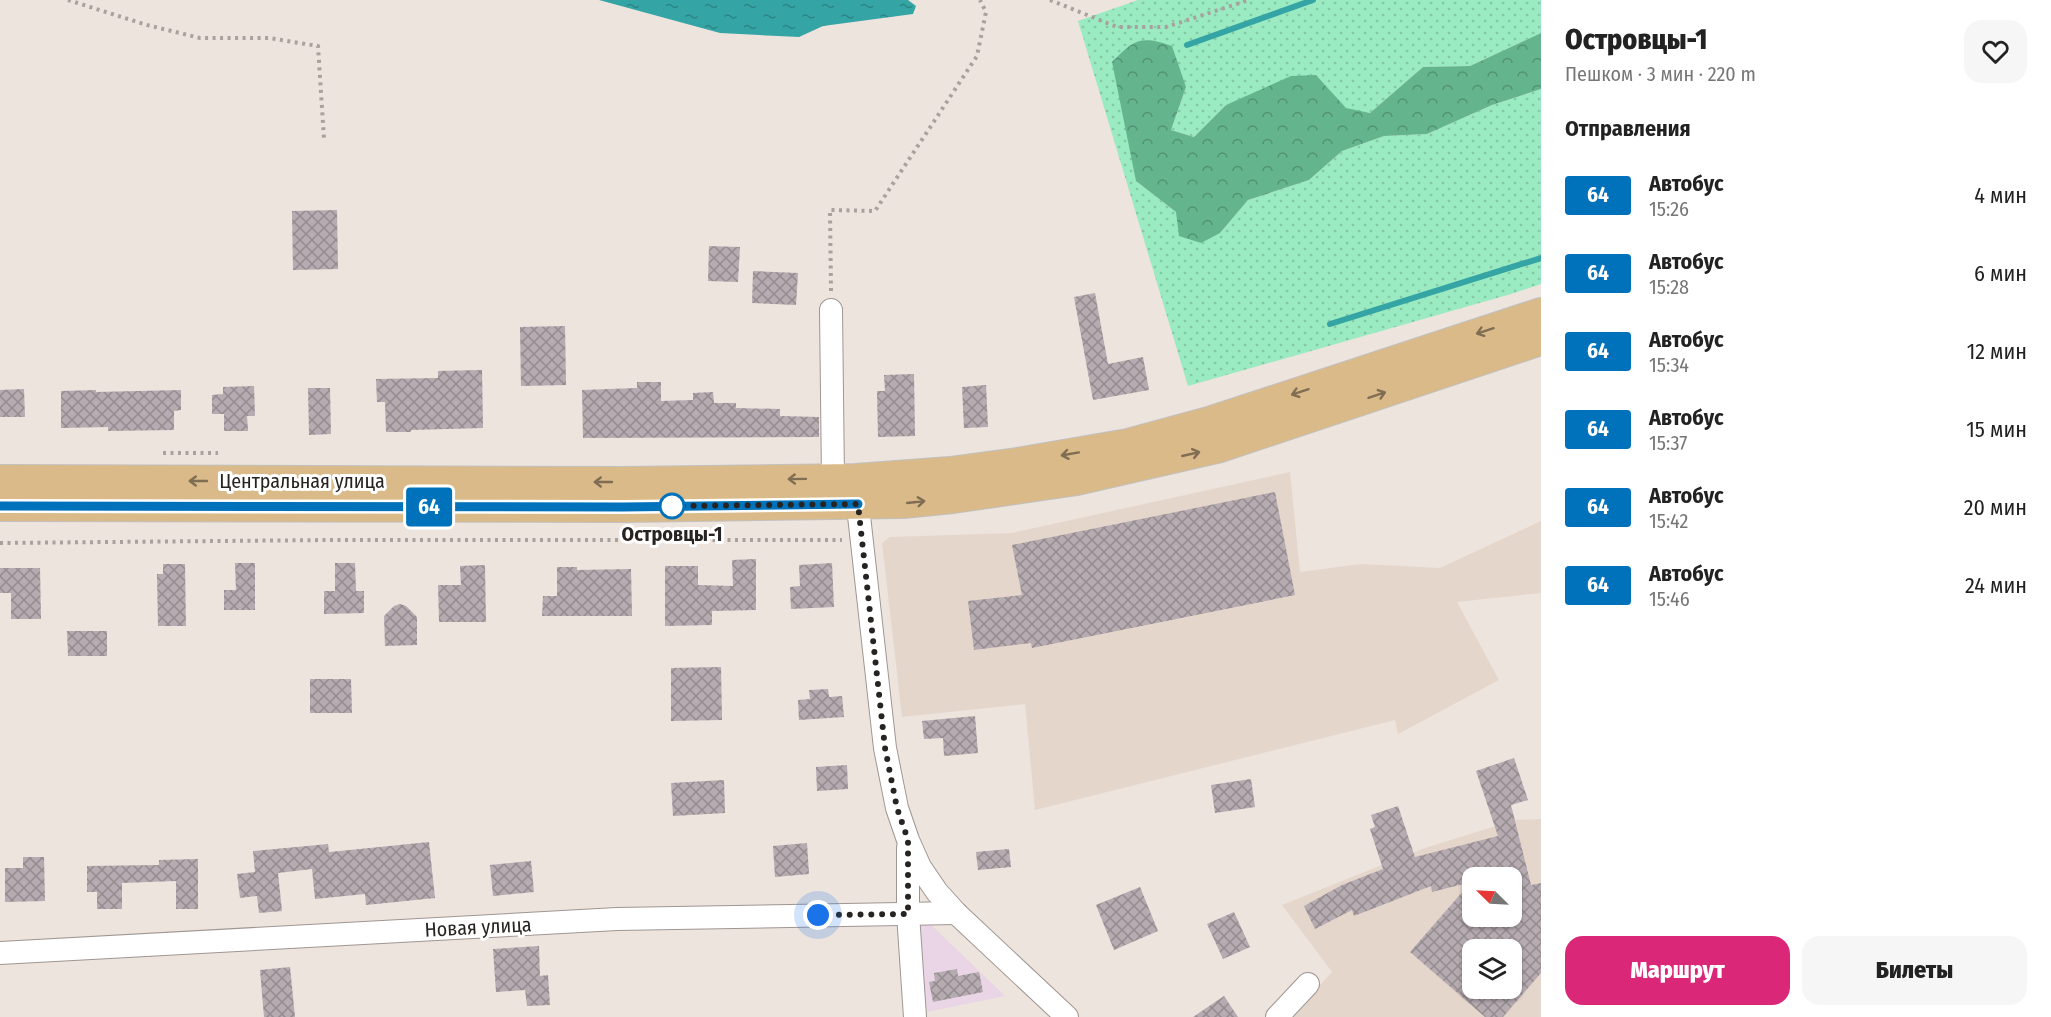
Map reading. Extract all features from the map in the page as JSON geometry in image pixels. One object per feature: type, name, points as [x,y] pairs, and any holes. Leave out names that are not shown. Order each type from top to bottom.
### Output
[{"type":"main road","points":[[849,487],[894,477],[1006,465],[1128,444],[1209,422],[1541,313]]},
{"type":"main road","points":[[849,487],[903,503],[1021,490],[1077,480],[1217,448],[1541,340]]},
{"type":"main road","name":"Центральная улица","points":[[0,480],[623,482],[849,487]]},
{"type":"main road","name":"Центральная улица","points":[[0,506],[633,507],[849,487]]},
{"type":"street","points":[[831,310],[849,487],[862,540],[887,680],[885,748],[897,808],[920,867],[937,892],[956,913],[1067,1017]]},
{"type":"street","points":[[908,840],[908,914],[915,1017]]},
{"type":"street","name":"Новая улица","points":[[0,953],[617,919],[956,913]]},
{"type":"street","points":[[1278,1017],[1308,984]]},
{"type":"path","points":[[68,0],[147,25],[200,38],[269,38],[318,46],[324,139]]},
{"type":"path","points":[[831,310],[830,210],[875,212],[977,56],[986,12],[980,0]]},
{"type":"path","points":[[1050,0],[1117,27],[1166,27],[1249,0]]},
{"type":"path","points":[[0,543],[331,540],[862,540]]},
{"type":"shaded area","points":[[1290,472],[1300,572],[1361,564],[1440,568],[1541,521],[1541,593],[1457,602],[1499,680],[1398,734],[1395,720],[1035,810],[1025,704],[902,717],[882,543],[890,537],[1012,533]]},
{"type":"shaded area","points":[[1541,819],[1541,1017],[1290,1017],[1332,972],[1282,905],[1422,849],[1515,820]]},
{"type":"shaded area","points":[[927,921],[1005,996],[927,1012],[917,922]]},
{"type":"green space","points":[[1138,0],[1541,0],[1541,33],[1470,66],[1423,67],[1370,113],[1346,109],[1316,75],[1226,105],[1194,137],[1171,130],[1186,87],[1136,181],[1176,212],[1220,233],[1248,200],[1309,180],[1342,151],[1384,136],[1427,134],[1492,105],[1541,89],[1541,284],[1188,386],[1078,21]]},
{"type":"green space","points":[[1541,33],[1541,89],[1492,105],[1427,134],[1384,136],[1342,151],[1309,180],[1248,200],[1220,233],[1201,243],[1179,236],[1176,212],[1136,181],[1112,62],[1126,48],[1139,41],[1153,41],[1172,46],[1186,87],[1171,130],[1194,137],[1226,105],[1291,76],[1316,75],[1346,108],[1370,113],[1423,67],[1470,66]]},
{"type":"water","points":[[599,0],[908,0],[916,6],[913,14],[823,26],[799,37],[720,33]]},
{"type":"building","points":[[337,210],[338,269],[293,270],[292,211]]},
{"type":"building","points":[[709,246],[740,247],[738,282],[708,281]]},
{"type":"building","points":[[753,271],[798,273],[796,305],[752,303]]},
{"type":"building","points":[[1095,293],[1108,364],[1143,357],[1149,390],[1093,400],[1074,297]]},
{"type":"building","points":[[565,326],[566,385],[521,386],[520,327]]},
{"type":"building","points":[[482,370],[483,428],[386,432],[385,402],[377,402],[376,379],[438,378],[438,371]]},
{"type":"building","points":[[914,374],[915,436],[878,437],[877,391],[885,391],[884,375]]},
{"type":"building","points":[[637,382],[661,382],[661,401],[693,400],[693,393],[713,392],[714,403],[736,403],[736,408],[780,409],[780,416],[819,417],[819,437],[583,438],[582,390],[637,388]]},
{"type":"building","points":[[986,385],[988,427],[964,428],[962,387]]},
{"type":"building","points":[[254,386],[255,416],[247,416],[248,431],[224,431],[224,414],[212,414],[212,395],[223,394],[223,387]]},
{"type":"building","points":[[308,388],[330,388],[331,434],[309,435]]},
{"type":"building","points":[[24,389],[25,417],[0,417],[0,390]]},
{"type":"building","points":[[96,390],[96,392],[181,390],[181,410],[174,411],[174,430],[108,431],[108,427],[61,428],[61,391]]},
{"type":"building","points":[[1275,492],[1295,595],[1032,648],[1031,643],[974,650],[968,601],[1022,595],[1012,545]]},
{"type":"building","points":[[756,559],[756,610],[712,611],[712,625],[665,626],[665,566],[698,566],[698,585],[733,586],[732,560]]},
{"type":"building","points":[[235,563],[255,563],[255,610],[224,610],[224,590],[236,590]]},
{"type":"building","points":[[335,563],[355,563],[356,591],[364,591],[364,613],[324,614],[324,591],[335,591]]},
{"type":"building","points":[[832,563],[834,607],[791,609],[790,587],[800,586],[799,565]]},
{"type":"building","points":[[163,564],[185,564],[186,626],[158,626],[157,574],[163,574]]},
{"type":"building","points":[[485,565],[486,622],[439,622],[438,585],[461,585],[460,566]]},
{"type":"building","points":[[557,567],[577,567],[577,570],[631,569],[632,616],[542,616],[543,596],[557,596]]},
{"type":"building","points":[[0,568],[40,568],[41,619],[11,619],[11,593],[0,593]]},
{"type":"building","points":[[400,604],[406,606],[417,617],[417,645],[385,646],[384,616],[394,606]]},
{"type":"building","points":[[67,631],[107,631],[107,656],[68,656]]},
{"type":"building","points":[[721,667],[722,720],[671,721],[671,668]]},
{"type":"building","points":[[310,679],[351,679],[352,713],[310,713]]},
{"type":"building","points":[[828,689],[829,697],[842,696],[844,717],[799,720],[798,700],[810,699],[809,690]]},
{"type":"building","points":[[975,716],[978,753],[944,756],[943,738],[924,739],[922,721]]},
{"type":"building","points":[[1514,758],[1528,800],[1511,805],[1531,885],[1541,883],[1541,973],[1522,995],[1522,939],[1462,939],[1462,997],[1410,952],[1462,892],[1462,927],[1522,927],[1522,867],[1462,867],[1462,884],[1432,892],[1431,886],[1354,916],[1352,910],[1315,929],[1304,906],[1342,885],[1383,869],[1370,829],[1375,827],[1371,815],[1398,806],[1415,857],[1498,836],[1476,771]]},
{"type":"building","points":[[847,765],[848,789],[817,791],[816,767]]},
{"type":"building","points":[[1251,779],[1255,807],[1215,813],[1211,785]]},
{"type":"building","points":[[724,780],[725,813],[673,816],[671,783]]},
{"type":"building","points":[[429,842],[435,898],[366,905],[365,894],[315,899],[312,869],[278,873],[282,911],[259,913],[257,896],[240,898],[237,874],[255,872],[253,851],[328,844],[329,852]]},
{"type":"building","points":[[807,843],[809,874],[775,877],[773,846]]},
{"type":"building","points":[[1009,849],[1011,867],[978,870],[976,852]]},
{"type":"building","points":[[23,857],[44,857],[45,901],[5,902],[5,868],[23,868]]},
{"type":"building","points":[[198,859],[198,909],[176,909],[176,881],[122,883],[122,909],[97,909],[97,892],[87,892],[87,866],[159,865],[159,860]]},
{"type":"building","points":[[531,861],[534,892],[493,896],[490,865]]},
{"type":"building","points":[[1140,887],[1158,931],[1114,950],[1096,905]]},
{"type":"building","points":[[1234,912],[1250,947],[1223,959],[1207,924]]},
{"type":"building","points":[[539,946],[540,976],[548,975],[550,1005],[527,1006],[525,990],[496,992],[493,949]]},
{"type":"building","points":[[290,967],[295,1017],[264,1017],[260,970]]},
{"type":"building","points":[[957,969],[958,976],[979,972],[983,992],[933,1002],[929,982],[935,981],[934,973]]},
{"type":"building","points":[[1224,996],[1238,1017],[1193,1017]]},
{"type":"building","points":[[1464,999],[1519,999],[1503,1017],[1485,1017]]},
{"type":"waterway","points":[[1187,45],[1313,0]]},
{"type":"waterway","points":[[1330,324],[1541,258]]},
{"type":"bus line","name":"64","points":[[0,506],[623,507],[858,504]]},
{"type":"place","name":"Островцы-1","points":[[672,506]]},
{"type":"route","points":[[672,506],[858,504],[885,748],[897,808],[908,840],[908,914],[818,915]]}]
